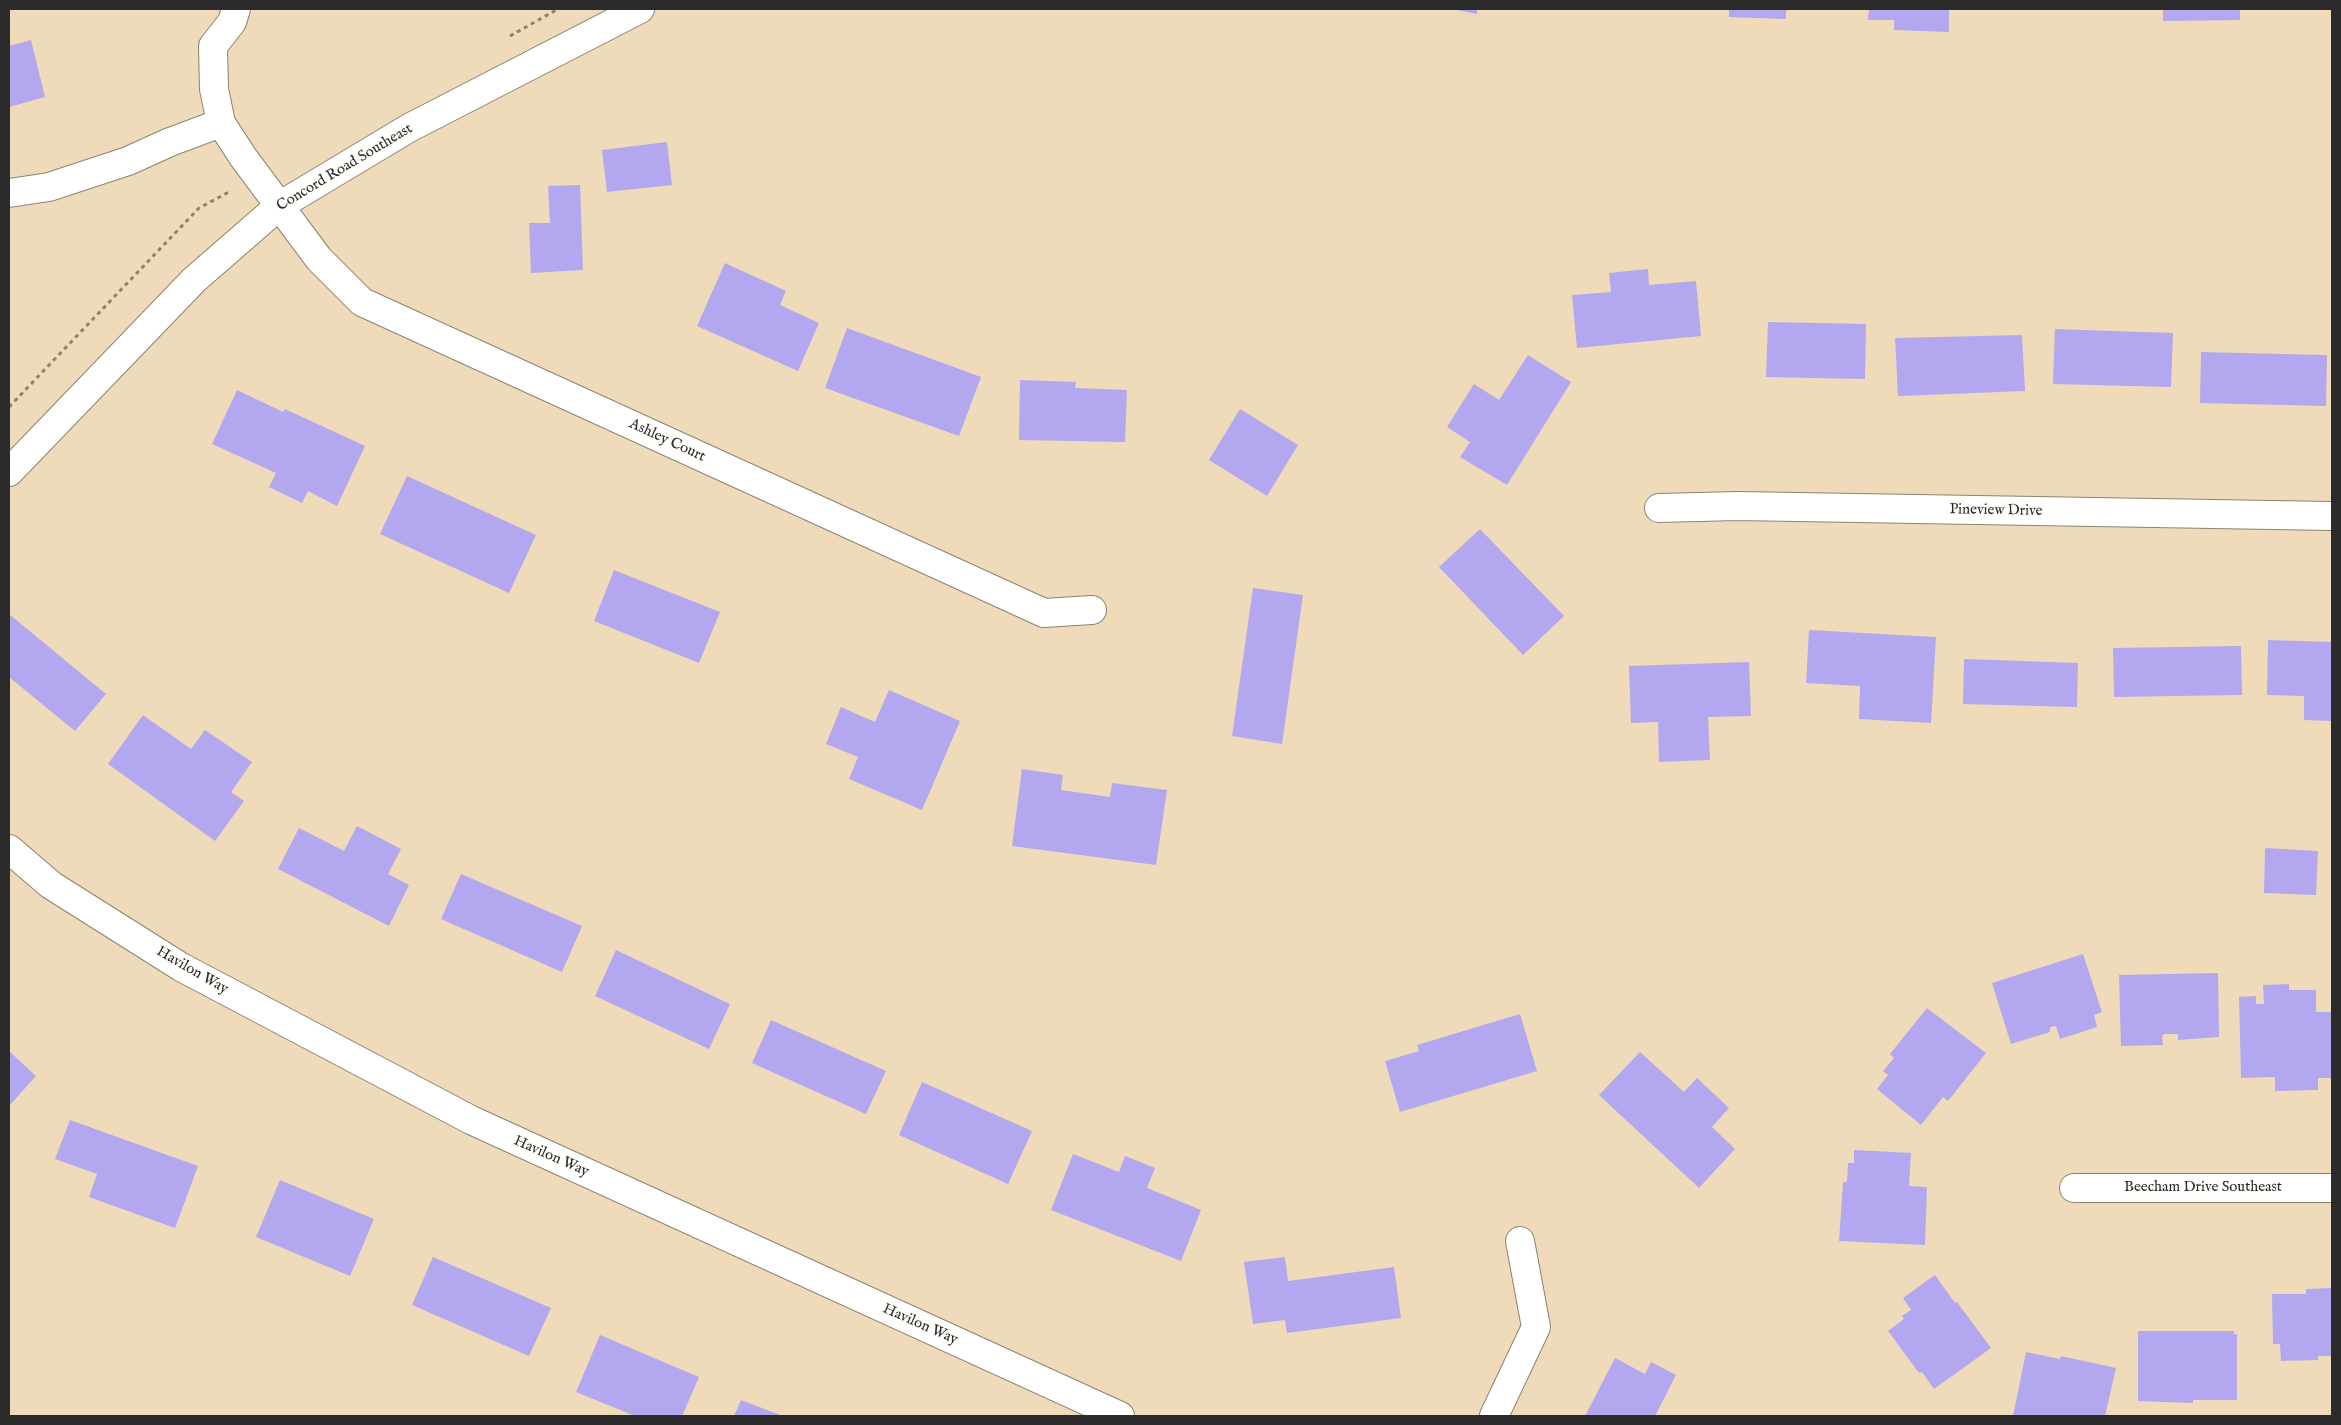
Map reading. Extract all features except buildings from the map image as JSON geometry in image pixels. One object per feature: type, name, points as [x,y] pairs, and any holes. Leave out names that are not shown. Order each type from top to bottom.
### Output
[{"type":"street","points":[[9,193],[49,187],[110,167],[221,124],[214,89],[213,46],[232,22],[236,9]]},
{"type":"street","name":"Concord Road Southeast","points":[[9,472],[194,280],[278,206],[409,128],[640,9]]},
{"type":"street","name":"Ashley Court","points":[[221,124],[278,206],[319,259],[362,302],[1044,613],[1092,610]]},
{"type":"street","name":"Pineview Drive","points":[[1659,508],[1738,506],[2332,516]]},
{"type":"street","name":"Havilon Way","points":[[9,849],[51,885],[181,966],[470,1120],[1120,1416]]},
{"type":"street","name":"Beecham Drive Southeast","points":[[2074,1188],[2332,1188]]},
{"type":"street","points":[[1494,1416],[1536,1327],[1520,1241]]}]
